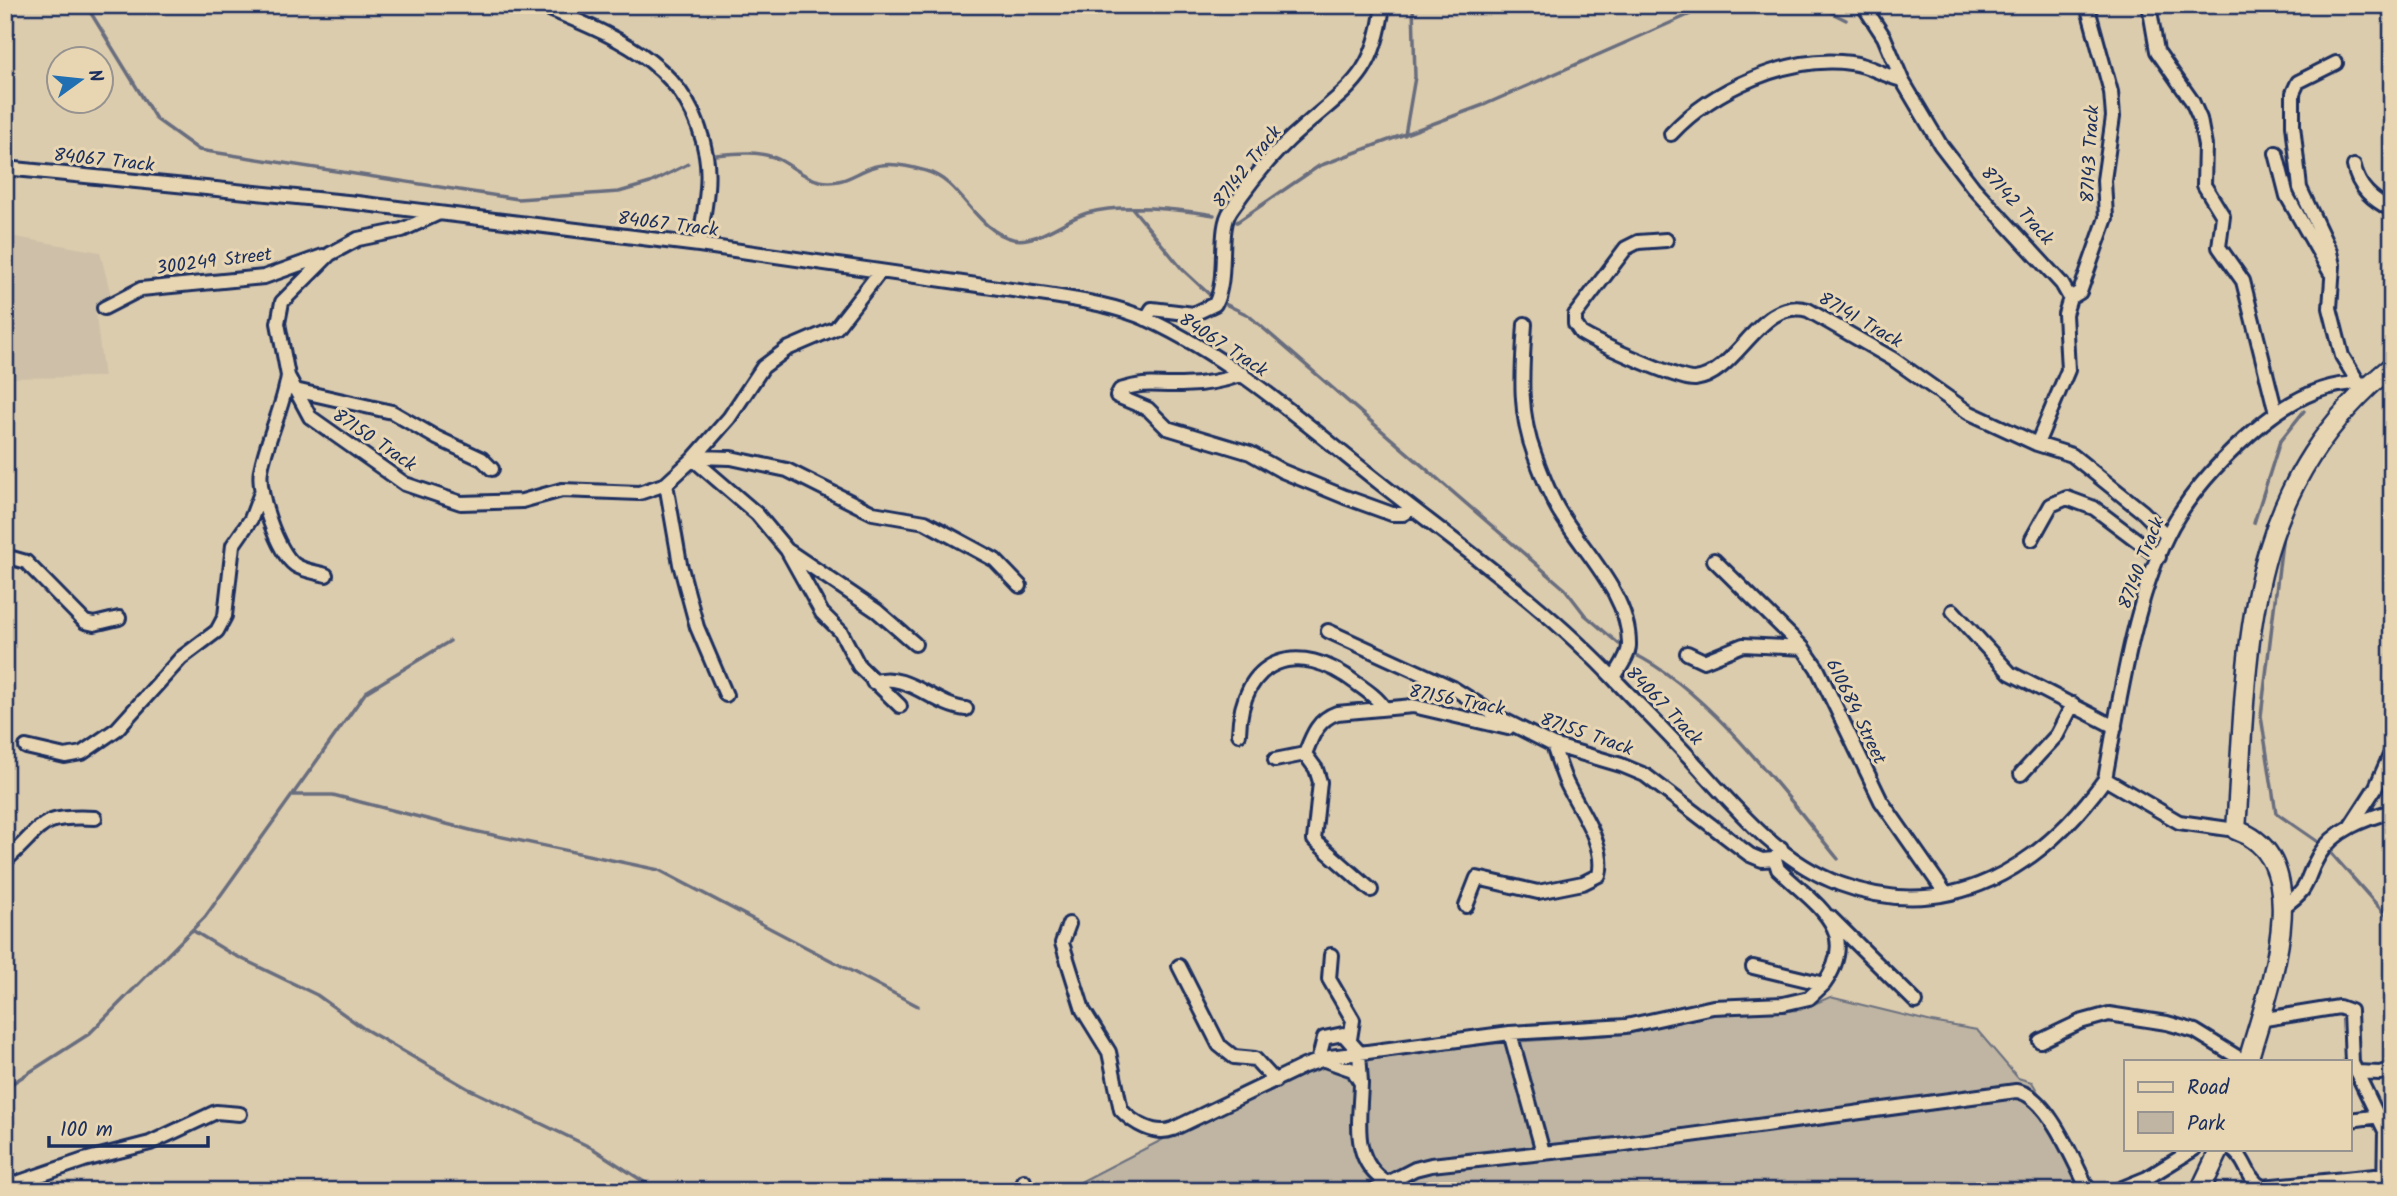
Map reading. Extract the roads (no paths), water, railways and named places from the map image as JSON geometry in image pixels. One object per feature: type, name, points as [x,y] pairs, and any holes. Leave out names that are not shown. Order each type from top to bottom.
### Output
[{"type":"main road","points":[[2246,1060],[2259,1020],[2283,907],[2279,875],[2269,852],[2251,835],[2236,830],[2246,674],[2263,563],[2276,523],[2316,447],[2364,383],[2392,366]]},
{"type":"main road","points":[[2200,1191],[2220,1150]]},
{"type":"street","points":[[540,5],[637,51],[660,67],[682,91],[692,110],[706,156],[707,181],[699,246]]},
{"type":"street","name":"87142 Track","points":[[1146,319],[1152,309],[1194,314],[1215,303],[1222,285],[1228,213],[1285,144],[1322,113],[1365,69],[1379,37],[1383,5]]},
{"type":"street","name":"87142 Track","points":[[1863,5],[1884,37],[1902,80],[1949,156],[1986,202],[2063,284],[2070,298]]},
{"type":"street","name":"87143 Track","points":[[2070,298],[2080,292],[2106,218],[2104,180],[2112,130],[2111,92],[2087,5]]},
{"type":"street","points":[[2149,5],[2157,51],[2192,101],[2200,119],[2205,146],[2204,185],[2223,216],[2219,247],[2243,281],[2276,413]]},
{"type":"street","points":[[1671,134],[1694,112],[1724,94],[1799,63],[1824,60],[1863,64],[1902,80]]},
{"type":"street","points":[[2336,63],[2300,80],[2293,102],[2300,188],[2310,215],[2330,252],[2330,308],[2339,348],[2364,383]]},
{"type":"street","points":[[2276,153],[2287,196],[2332,275]]},
{"type":"street","points":[[2354,166],[2359,183],[2367,193],[2392,210]]},
{"type":"street","name":"84067 Track","points":[[5,168],[358,202],[699,246],[1081,301],[1146,319],[1242,374],[1532,601],[1614,678],[1778,853],[1853,888],[1896,896],[1946,894],[1992,880],[2026,862],[2068,825],[2105,779]]},
{"type":"street","name":"87150 Track","points":[[437,214],[402,230],[358,239],[330,254],[290,292],[279,309],[278,323],[288,376],[310,417],[405,484],[450,501],[494,504],[562,490],[639,493],[666,484],[694,458],[729,418],[763,367],[787,349],[836,328],[879,273]]},
{"type":"street","name":"87141 Track","points":[[1666,240],[1633,244],[1616,258],[1575,315],[1575,324],[1581,333],[1664,370],[1694,379],[1710,373],[1776,314],[1793,306],[1808,310],[1893,359],[1968,412],[2037,443],[2072,455],[2134,505],[2167,536]]},
{"type":"street","name":"300249 Street","points":[[104,308],[141,289],[264,277],[330,254]]},
{"type":"street","points":[[2037,443],[2068,370],[2065,314],[2070,298]]},
{"type":"street","points":[[1525,324],[1521,398],[1524,423],[1560,512],[1597,561],[1628,631],[1629,649],[1614,678]]},
{"type":"street","points":[[1242,374],[1221,381],[1179,386],[1144,383],[1120,390],[1117,396],[1148,409],[1167,428],[1250,453],[1282,471],[1345,497],[1392,514],[1403,514],[1412,508]]},
{"type":"street","points":[[288,376],[284,402],[261,470],[262,490],[271,524],[290,562],[303,569],[326,575]]},
{"type":"street","name":"87140 Track","points":[[2105,779],[2133,636],[2167,536],[2197,490],[2243,440],[2276,413],[2314,392],[2364,383]]},
{"type":"street","points":[[295,390],[391,412],[482,459],[492,469]]},
{"type":"street","points":[[694,458],[757,513],[787,550],[822,613],[841,632],[854,660],[873,682],[900,706]]},
{"type":"street","points":[[694,458],[731,458],[787,470],[873,513],[925,522],[995,560],[1020,586]]},
{"type":"street","points":[[666,484],[680,564],[697,628],[726,695]]},
{"type":"street","points":[[26,747],[65,756],[90,747],[117,729],[188,650],[220,628],[225,616],[227,576],[233,545],[251,519],[262,490]]},
{"type":"street","points":[[2032,539],[2051,505],[2067,498],[2094,508],[2159,557]]},
{"type":"street","points":[[787,550],[877,611],[915,644]]},
{"type":"street","points":[[5,556],[26,562],[85,622],[94,624],[119,618]]},
{"type":"street","name":"610684 Street","points":[[1714,560],[1803,648],[1825,683],[1881,801],[1946,894]]},
{"type":"street","points":[[1953,611],[2010,673],[2115,727]]},
{"type":"street","name":"87155 Track","points":[[1328,631],[1453,688],[1553,745],[1645,775],[1750,855],[1762,860],[1778,853]]},
{"type":"street","points":[[1687,653],[1704,661],[1743,645],[1803,648]]},
{"type":"street","points":[[1239,734],[1239,715],[1245,691],[1266,669],[1289,659],[1303,659],[1348,676],[1384,708]]},
{"type":"street","points":[[873,682],[894,679],[944,704],[966,709]]},
{"type":"street","points":[[2021,774],[2057,735],[2073,704]]},
{"type":"street","name":"87156 Track","points":[[1304,754],[1313,733],[1326,718],[1337,713],[1384,708],[1413,706],[1528,733]]},
{"type":"street","points":[[1466,906],[1477,878],[1538,892],[1583,883],[1599,875],[1601,862],[1597,847],[1566,781],[1553,745]]},
{"type":"street","points":[[2349,827],[2376,787],[2392,751]]},
{"type":"street","points":[[1275,760],[1304,754],[1317,769],[1320,782],[1314,840],[1371,890]]},
{"type":"street","points":[[2105,779],[2179,822],[2236,830]]},
{"type":"street","points":[[2283,907],[2304,892],[2327,844],[2349,827],[2392,811]]},
{"type":"street","points":[[5,861],[49,820],[68,817],[95,818]]},
{"type":"street","points":[[1778,853],[1778,869],[1830,916],[1916,1002]]},
{"type":"street","points":[[1069,924],[1062,943],[1083,1010],[1109,1052],[1123,1114],[1143,1127],[1167,1132],[1321,1060],[1359,1052],[1510,1033],[1626,1026],[1713,1007],[1803,1001],[1824,984],[1833,972],[1838,956],[1830,916]]},
{"type":"street","points":[[1331,955],[1327,975],[1353,1020],[1350,1039]]},
{"type":"street","points":[[1179,966],[1219,1045],[1234,1057],[1255,1059],[1275,1081]]},
{"type":"street","points":[[1753,967],[1824,984]]},
{"type":"street","points":[[2259,1020],[2345,1008],[2353,1014],[2350,1043],[2353,1066],[2380,1116],[2385,1131],[2384,1191]]},
{"type":"street","points":[[2040,1041],[2080,1022],[2109,1014],[2166,1023],[2195,1031],[2244,1060]]},
{"type":"street","points":[[1510,1033],[1543,1152]]},
{"type":"street","points":[[1321,1060],[1320,1044],[1328,1035],[1343,1034],[1359,1052],[1361,1083],[1358,1145],[1374,1171],[1393,1180],[1404,1191]]},
{"type":"street","points":[[1321,1060],[1353,1070],[1361,1083]]},
{"type":"street","points":[[2353,1066],[2380,1073],[2392,1069]]},
{"type":"street","points":[[1372,1191],[1431,1165],[1617,1145],[1945,1100],[2024,1092],[2047,1112],[2089,1191]]},
{"type":"street","points":[[5,1187],[84,1160],[150,1143],[216,1112],[240,1114]]},
{"type":"street","points":[[2352,1120],[2380,1116]]},
{"type":"street","points":[[2115,1191],[2147,1178],[2192,1150]]},
{"type":"street","points":[[2232,1150],[2244,1160],[2255,1183],[2262,1186],[2385,1175]]},
{"type":"waterway","points":[[86,5],[156,119],[199,150],[518,199],[619,192],[650,183],[688,164]]},
{"type":"waterway","points":[[1405,135],[1415,77],[1413,5]]},
{"type":"waterway","points":[[1237,222],[1319,166],[1486,104],[1711,5]]},
{"type":"waterway","points":[[1816,5],[1846,20]]},
{"type":"waterway","points":[[715,155],[763,154],[778,159],[809,178],[828,182],[846,179],[883,165],[920,169],[938,176],[988,226],[1013,239],[1032,238],[1078,216],[1117,208],[1150,208],[1214,215]]},
{"type":"waterway","points":[[1133,209],[1182,269],[1211,296]]},
{"type":"waterway","points":[[1223,303],[1248,315],[1565,589],[1585,615],[1619,644]]},
{"type":"waterway","points":[[2254,523],[2280,441],[2304,411]]},
{"type":"waterway","points":[[2283,534],[2261,716],[2276,813],[2318,842]]},
{"type":"waterway","points":[[5,1088],[89,1034],[205,917],[366,692],[450,641]]},
{"type":"waterway","points":[[1632,653],[1660,669],[1716,716],[1769,774],[1838,859]]},
{"type":"waterway","points":[[294,795],[333,795],[474,831],[659,870],[918,1006]]},
{"type":"waterway","points":[[2331,853],[2392,922]]},
{"type":"waterway","points":[[192,930],[230,953],[317,995],[363,1028],[467,1088],[592,1148],[658,1191]]}]
